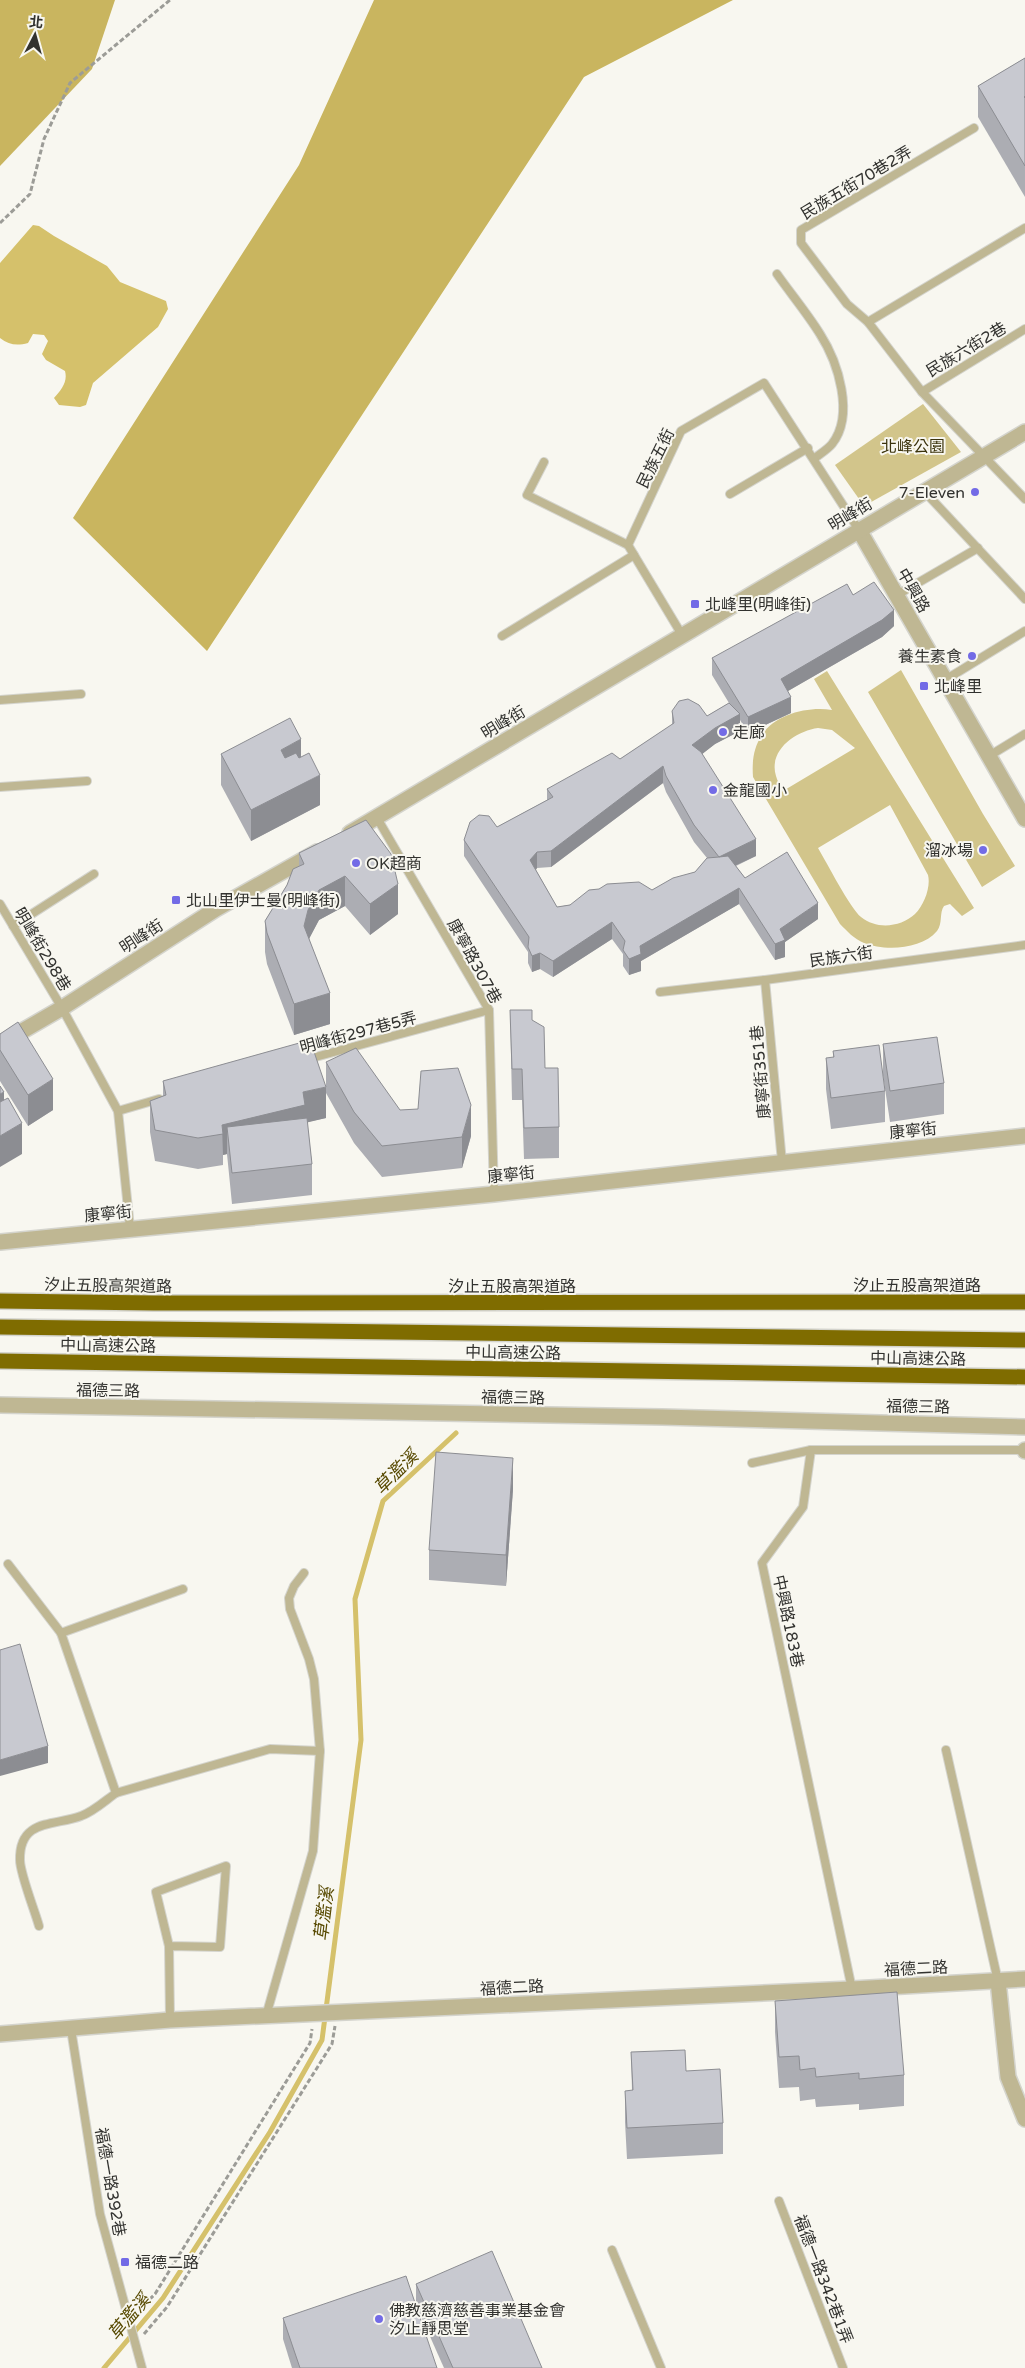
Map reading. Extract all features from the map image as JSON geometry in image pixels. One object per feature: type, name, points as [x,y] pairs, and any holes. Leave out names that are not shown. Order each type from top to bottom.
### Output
[{"type":"highway","name":"汐止五股高架道路","points":[[0,1301],[154,1303],[1025,1302]]},
{"type":"highway","name":"中山高速公路","points":[[0,1328],[1025,1340]]},
{"type":"highway","name":"中山高速公路","points":[[0,1361],[1025,1377]]},
{"type":"street","name":"明峰街","points":[[0,1044],[62,1008],[216,909],[377,818],[1025,432]]},
{"type":"street","name":"中興路","points":[[859,530],[1025,819]]},
{"type":"street","name":"康寧街","points":[[0,1242],[494,1194],[1025,1136]]},
{"type":"street","name":"福德三路","points":[[0,1406],[652,1417],[1025,1427]]},
{"type":"street","name":"福德二路","points":[[0,2034],[170,2020],[852,1989],[1025,1979]]},
{"type":"street","points":[[998,1981],[1008,2078],[1025,2119]]},
{"type":"lane","name":"民族五街70巷2弄","points":[[868,322],[847,304],[801,243],[801,230],[974,128]]},
{"type":"lane","points":[[1025,228],[868,322],[922,392],[983,457],[1025,498]]},
{"type":"lane","points":[[777,274],[822,336],[834,364],[842,399],[842,424],[832,444],[815,458]]},
{"type":"lane","name":"民族六街2巷","points":[[922,392],[1025,329]]},
{"type":"lane","name":"中興路","points":[[764,382],[815,458],[859,530]]},
{"type":"lane","name":"民族五街","points":[[628,545],[681,430],[764,382]]},
{"type":"lane","points":[[730,494],[808,448]]},
{"type":"lane","points":[[544,462],[527,495],[628,545],[682,635]]},
{"type":"lane","points":[[924,491],[1025,599]]},
{"type":"lane","points":[[897,595],[978,548]]},
{"type":"lane","points":[[502,636],[634,555]]},
{"type":"lane","points":[[945,680],[1025,631]]},
{"type":"lane","points":[[0,700],[81,694]]},
{"type":"lane","points":[[989,756],[1025,734]]},
{"type":"lane","points":[[0,787],[87,781]]},
{"type":"lane","name":"康寧路307巷","points":[[377,818],[489,1010],[494,1194]]},
{"type":"lane","points":[[13,926],[94,874]]},
{"type":"lane","name":"明峰街298巷","points":[[0,904],[62,1008],[118,1111]]},
{"type":"lane","name":"民族六街","points":[[660,992],[765,980],[1025,944]]},
{"type":"lane","name":"康寧街351巷","points":[[765,980],[782,1162]]},
{"type":"lane","name":"明峰街297巷5弄","points":[[298,1062],[489,1010]]},
{"type":"lane","points":[[130,1228],[118,1111],[166,1098]]},
{"type":"lane","points":[[752,1462],[811,1450],[1025,1450]]},
{"type":"lane","name":"中興路183巷","points":[[811,1450],[802,1507],[762,1563],[852,1989]]},
{"type":"lane","points":[[8,1564],[61,1633],[116,1793]]},
{"type":"lane","points":[[266,2016],[313,1851],[320,1751],[314,1679],[309,1659],[290,1610],[289,1598],[294,1586],[304,1573]]},
{"type":"lane","points":[[61,1633],[183,1589]]},
{"type":"lane","points":[[40,1926],[20,1861],[28,1833],[36,1827],[82,1816],[116,1793],[270,1749],[320,1751]]},
{"type":"lane","points":[[946,1750],[998,1981]]},
{"type":"lane","points":[[169,1946],[220,1947],[226,1866],[156,1892],[169,1946],[170,2020]]},
{"type":"lane","name":"福德一路392巷","points":[[71,2029],[100,2214],[134,2346],[142,2368]]},
{"type":"lane","name":"福德一路342巷1弄","points":[[779,2201],[843,2368]]},
{"type":"lane","points":[[612,2250],[660,2368]]},
{"type":"path","points":[[0,223],[30,194],[44,139],[70,83],[170,0]]},
{"type":"path","points":[[134,2346],[167,2308],[332,2044],[337,2013]]},
{"type":"path","points":[[128,2322],[155,2294],[310,2043],[313,2014]]},
{"type":"green space","name":"北峰公園","points":[[923,404],[961,452],[864,506],[835,465]]},
{"type":"green space","points":[[901,670],[983,814],[1015,866],[982,887],[868,692]]},
{"type":"green space","points":[[827,671],[974,908],[962,916],[950,904],[944,906],[937,931],[922,942],[892,948],[872,946],[860,941],[845,929],[840,924],[753,777],[753,761],[759,740],[775,722],[793,713],[813,709],[832,710],[814,679]],"holes":[[[818,728],[832,730],[855,748],[783,791],[777,778],[775,767],[776,758],[780,750],[786,743],[801,733]],[[890,805],[929,880],[924,901],[915,914],[903,922],[881,925],[867,921],[856,912],[818,848]]]},
{"type":"shaded area","points":[[0,0],[115,0],[92,69],[0,166]]},
{"type":"shaded area","points":[[374,0],[733,0],[584,77],[207,651],[73,518],[299,165]]},
{"type":"shaded area","points":[[33,225],[39,226],[107,266],[120,282],[166,301],[168,309],[158,327],[93,383],[86,405],[80,407],[59,405],[54,398],[63,386],[66,375],[65,371],[46,360],[42,354],[48,341],[44,335],[33,334],[28,343],[20,344],[13,344],[0,338],[0,263]]},
{"type":"building","points":[[1025,58],[1024,97],[1025,166],[978,86]]},
{"type":"building","points":[[874,582],[894,610],[882,620],[781,679],[791,697],[748,717],[712,658],[847,584],[853,595]]},
{"type":"building","points":[[688,699],[699,705],[707,716],[729,703],[740,714],[715,728],[692,745],[701,752],[756,839],[719,857],[728,856],[745,878],[787,852],[818,903],[780,929],[785,940],[775,944],[739,888],[640,946],[641,954],[629,959],[623,950],[625,941],[612,922],[553,961],[540,953],[532,956],[528,947],[529,937],[464,840],[470,822],[479,815],[489,816],[497,827],[553,797],[547,789],[612,753],[620,759],[674,723],[672,711],[679,701]],"holes":[[[663,766],[666,776],[694,825],[719,857],[707,858],[695,872],[673,878],[652,890],[639,882],[607,884],[599,889],[589,890],[570,905],[557,907],[530,860],[537,852],[551,851]]]},
{"type":"building","points":[[290,718],[301,739],[281,750],[285,758],[296,753],[299,758],[309,753],[320,775],[251,810],[221,754]]},
{"type":"building","points":[[366,820],[391,854],[398,884],[370,904],[345,876],[319,890],[308,910],[304,926],[330,993],[294,1004],[267,933],[265,921],[287,885],[293,869],[304,864],[299,853]]},
{"type":"building","points":[[510,1010],[532,1010],[532,1020],[544,1027],[545,1068],[558,1068],[559,1127],[524,1128],[522,1069],[512,1069]]},
{"type":"building","points":[[18,1022],[53,1079],[28,1095],[0,1050],[0,1034]]},
{"type":"building","points":[[937,1037],[944,1083],[890,1091],[883,1044]]},
{"type":"building","points":[[310,1040],[326,1087],[303,1092],[305,1105],[222,1125],[223,1134],[198,1138],[155,1130],[150,1101],[166,1095],[163,1081]]},
{"type":"building","points":[[879,1045],[885,1091],[831,1098],[826,1058],[834,1057],[833,1051]]},
{"type":"building","points":[[356,1048],[400,1110],[418,1109],[421,1071],[458,1068],[471,1105],[462,1137],[382,1146],[354,1112],[326,1062]]},
{"type":"building","points":[[0,1086],[4,1092],[0,1094]]},
{"type":"building","points":[[8,1098],[22,1123],[0,1136],[0,1102]]},
{"type":"building","points":[[307,1118],[312,1164],[232,1173],[227,1127]]},
{"type":"building","points":[[436,1452],[513,1458],[506,1555],[429,1550]]},
{"type":"building","points":[[20,1644],[48,1746],[0,1760],[0,1650]]},
{"type":"building","points":[[897,1992],[904,2075],[859,2079],[859,2073],[816,2077],[815,2068],[800,2070],[799,2056],[779,2057],[775,2001]]},
{"type":"building","points":[[685,2050],[686,2071],[720,2069],[723,2123],[627,2128],[625,2091],[633,2090],[631,2052]]},
{"type":"building","points":[[492,2251],[542,2368],[453,2368],[416,2284]]},
{"type":"building","name":"佛教慈濟慈善事業基金會 汐止靜思堂","points":[[406,2276],[437,2368],[300,2368],[283,2318]]},
{"type":"waterway","name":"草濫溪","points":[[104,2368],[163,2298],[270,2132],[322,2040],[361,1740],[355,1599],[383,1501],[456,1433]]},
{"type":"place","name":"7-Eleven","points":[[975,492]]},
{"type":"place","name":"北峰里(明峰街)","points":[[695,604]]},
{"type":"place","name":"養生素食","points":[[972,656]]},
{"type":"place","name":"北峰里","points":[[924,686]]},
{"type":"place","name":"走廊","points":[[723,732]]},
{"type":"place","name":"金龍國小","points":[[713,790]]},
{"type":"place","name":"溜冰場","points":[[983,850]]},
{"type":"place","name":"OK超商","points":[[356,863]]},
{"type":"place","name":"北山里伊士曼(明峰街)","points":[[176,900]]},
{"type":"place","name":"福德二路","points":[[125,2262]]},
{"type":"place","name":"佛教慈濟慈善事業基金會 汐止靜思堂","points":[[379,2319]]}]
